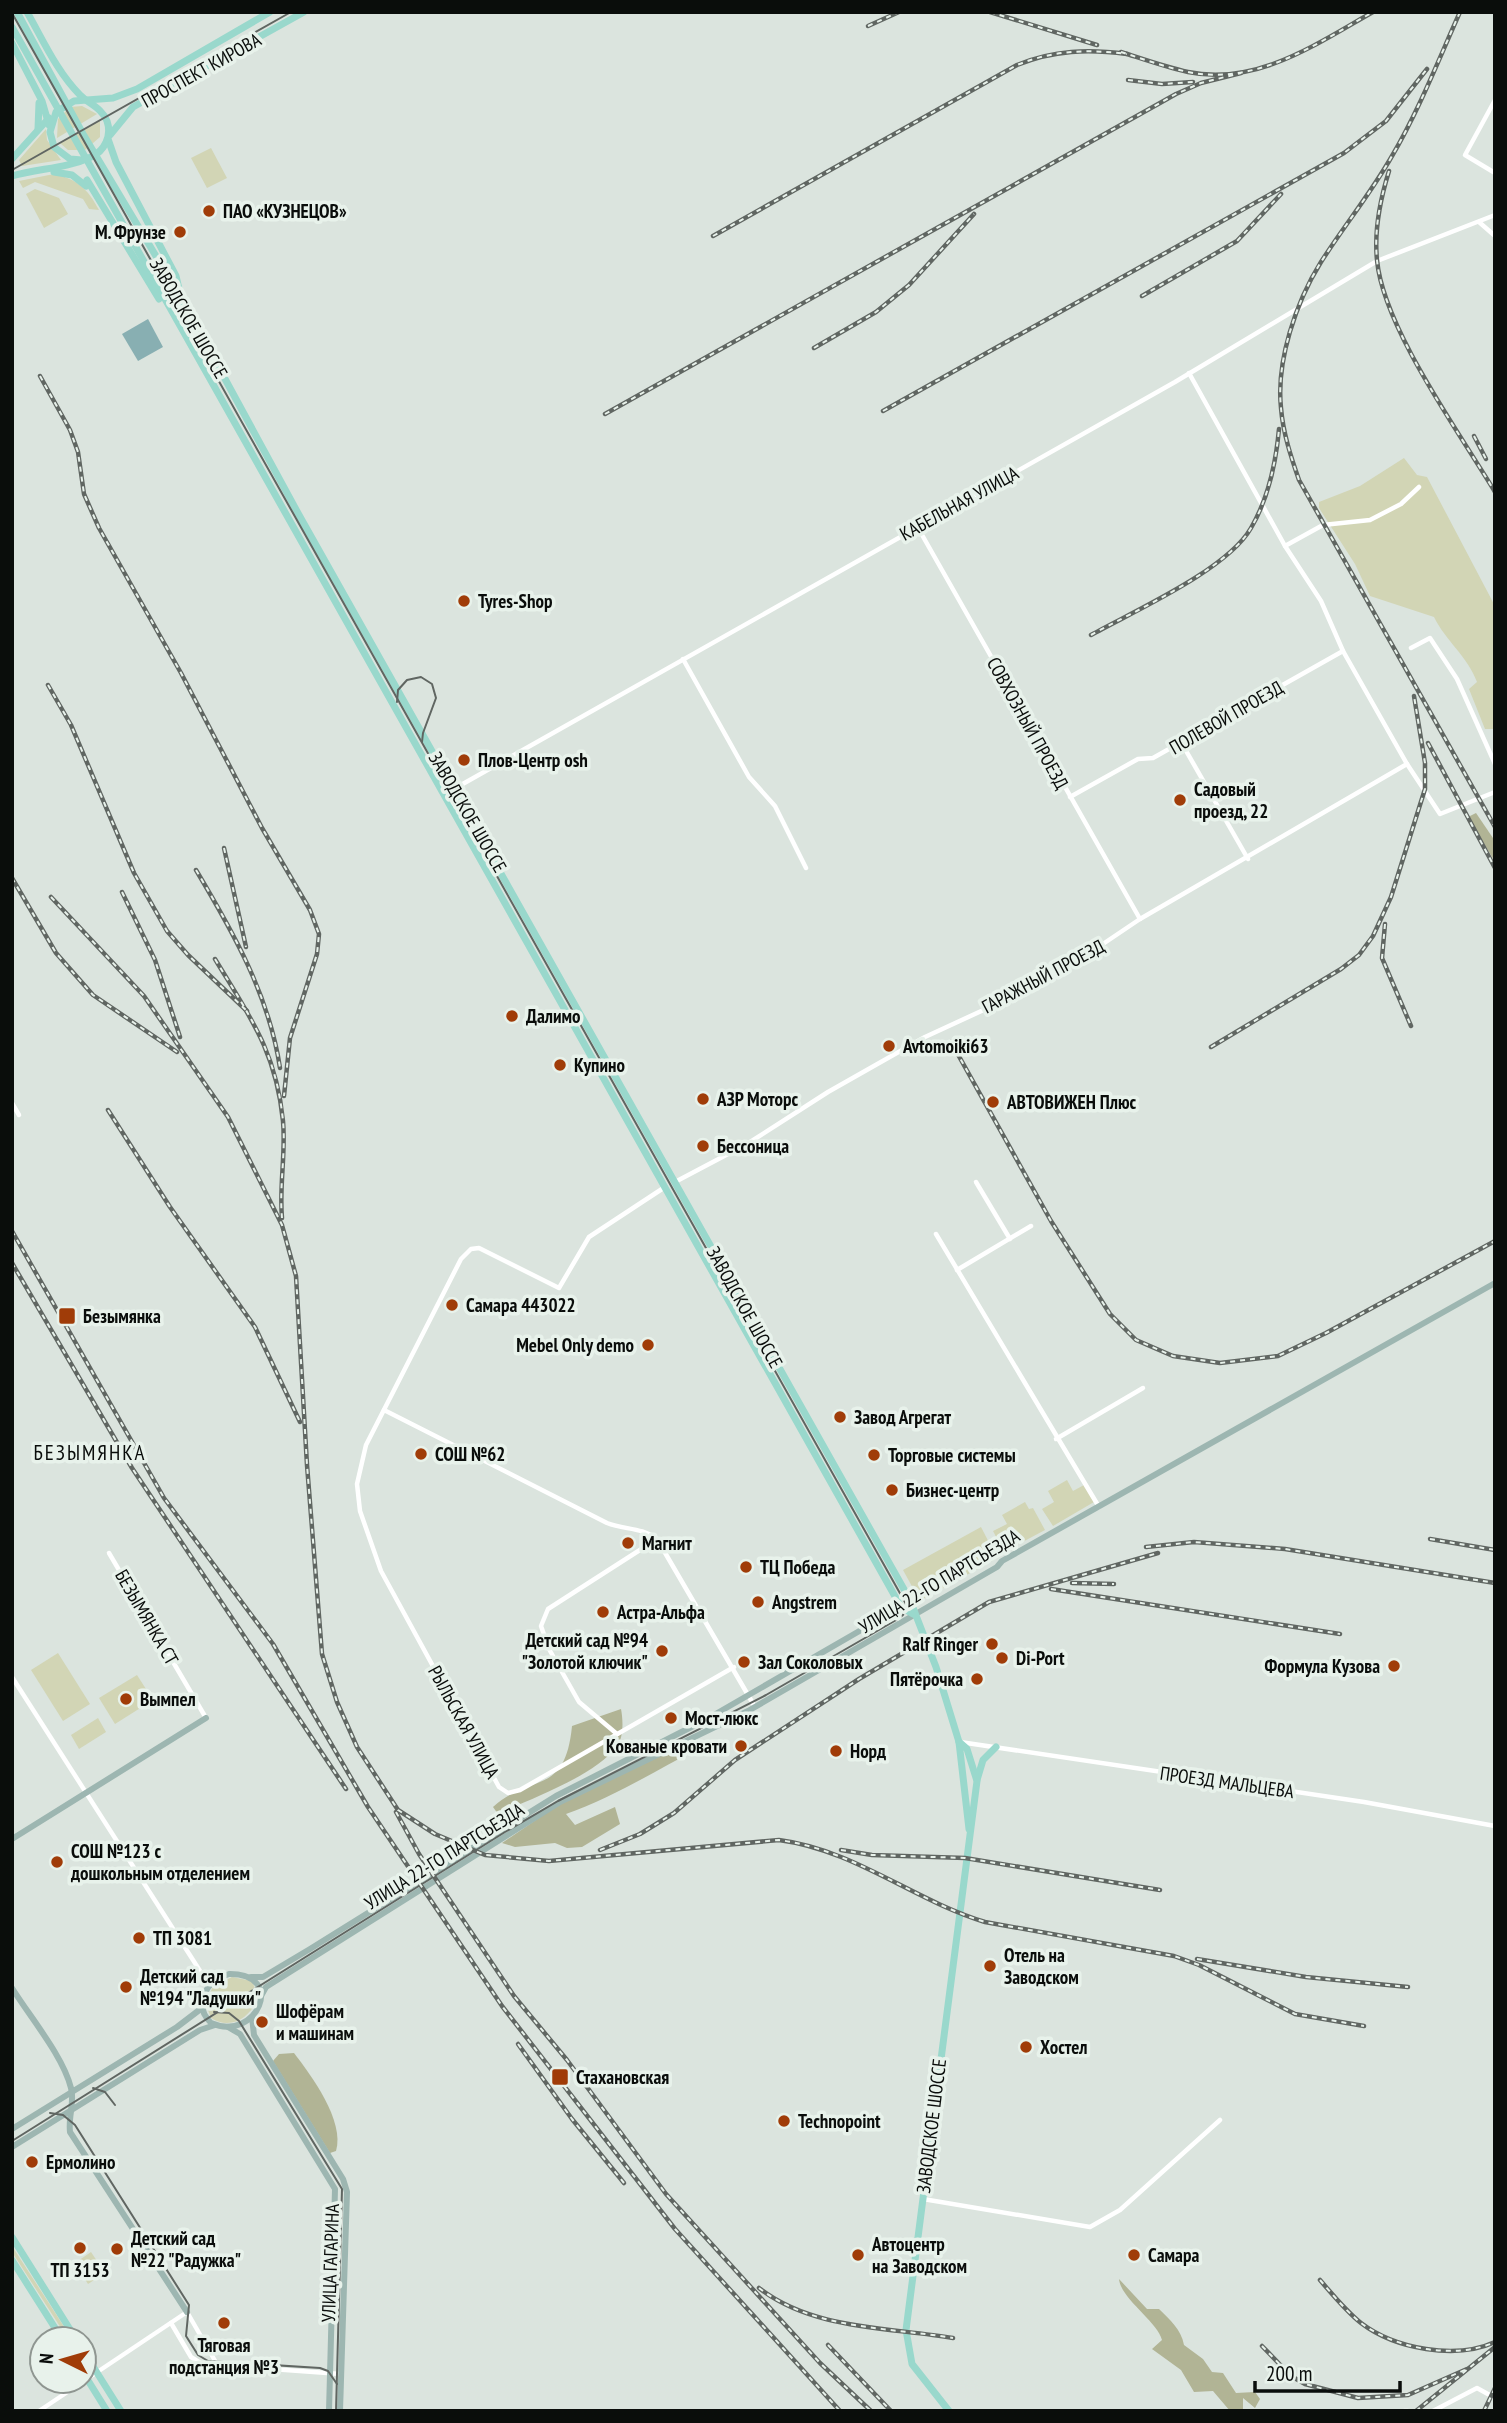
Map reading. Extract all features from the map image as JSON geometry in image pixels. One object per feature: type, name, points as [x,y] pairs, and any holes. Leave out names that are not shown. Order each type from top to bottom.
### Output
[{"type":"main road","name":"ЗАВОДСКОЕ ШОССЕ","points":[[17,12],[163,272],[181,298],[910,1600],[913,1614],[936,1667],[959,1742],[969,1829],[922,2199],[907,2345],[920,2378],[948,2411]]},
{"type":"main road","points":[[27,12],[60,71],[87,102],[104,116],[107,139],[116,162],[176,276],[181,298]]},
{"type":"main road","name":"ПРОСПЕКТ КИРОВА","points":[[87,102],[129,93],[270,12]]},
{"type":"main road","name":"ПРОСПЕКТ КИРОВА","points":[[107,139],[116,124],[133,107],[304,12]]},
{"type":"main road","name":"ЗАВОДСКОЕ ШОССЕ","points":[[12,27],[167,307],[220,394],[667,1186],[901,1607]]},
{"type":"main road","points":[[223,41],[229,54]]},
{"type":"main road","points":[[12,43],[36,89],[58,151],[85,181],[156,296],[167,307]]},
{"type":"main road","points":[[36,89],[40,105],[38,130]]},
{"type":"main road","points":[[12,159],[48,119],[66,104],[87,102]]},
{"type":"main road","points":[[50,132],[56,112]]},
{"type":"main road","points":[[12,176],[55,170],[70,165],[96,154],[107,139]]},
{"type":"main road","points":[[58,151],[70,159],[82,160]]},
{"type":"main road","points":[[46,171],[72,175],[85,181]]},
{"type":"main road","points":[[220,394],[229,388]]},
{"type":"main road","points":[[362,647],[371,641]]},
{"type":"main road","points":[[667,1186],[675,1182]]},
{"type":"main road","name":"УЛИЦА 22-ГО ПАРТСЪЕЗДА","points":[[261,1996],[266,1987],[558,1799],[755,1707],[1099,1507],[1495,1283]]},
{"type":"main road","points":[[788,1404],[797,1399]]},
{"type":"main road","points":[[901,1607],[913,1614]]},
{"type":"main road","name":"УЛИЦА 22-ГО ПАРТСЪЕЗДА","points":[[251,1977],[263,1977],[558,1799],[707,1719],[901,1607]]},
{"type":"main road","points":[[12,1839],[206,1718]]},
{"type":"main road","name":"ЗАВОДСКОЕ ШОССЕ","points":[[959,1742],[967,1749],[977,1780],[974,1816],[969,1829]]},
{"type":"main road","points":[[977,1780],[983,1760],[996,1747]]},
{"type":"main road","points":[[229,1974],[251,1977],[258,1984],[261,1996],[252,2017],[239,2026],[228,2027],[215,2025],[206,2019],[202,2008],[203,1997],[209,1985],[229,1974]]},
{"type":"main road","points":[[12,1988],[67,2075],[73,2092],[69,2111],[70,2132],[187,2312]]},
{"type":"main road","points":[[12,2129],[202,2008]]},
{"type":"main road","name":"УЛИЦА ГАГАРИНА","points":[[252,2017],[254,2035],[346,2185],[349,2208],[340,2411]]},
{"type":"main road","points":[[12,2147],[201,2030],[215,2025]]},
{"type":"main road","name":"УЛИЦА ГАГАРИНА","points":[[228,2027],[240,2034],[335,2189],[328,2411]]},
{"type":"main road","points":[[12,2237],[67,2325]]},
{"type":"main road","points":[[12,2260],[53,2325]]},
{"type":"main road","points":[[98,2375],[121,2411]]},
{"type":"main road","points":[[97,2395],[107,2411]]},
{"type":"street","points":[[1495,100],[1465,155],[1495,173]]},
{"type":"street","name":"КАБЕЛЬНАЯ УЛИЦА","points":[[445,794],[1189,373],[1377,261],[1495,215]]},
{"type":"street","points":[[1479,222],[1495,236]]},
{"type":"street","points":[[1189,373],[1285,546],[1321,601],[1343,651],[1407,764],[1440,814],[1495,792]]},
{"type":"street","points":[[1285,546],[1324,525],[1370,520],[1401,504],[1419,487]]},
{"type":"street","name":"СОВХОЗНЫЙ ПРОЕЗД","points":[[917,526],[1140,919]]},
{"type":"street","points":[[1411,648],[1430,638],[1457,679],[1495,764]]},
{"type":"street","name":"ПОЛЕВОЙ ПРОЕЗД","points":[[1070,797],[1138,759],[1153,758],[1343,651]]},
{"type":"street","points":[[683,659],[748,777],[775,806],[806,868]]},
{"type":"street","points":[[1181,742],[1248,859]]},
{"type":"street","name":"ГАРАЖНЫЙ ПРОЕЗД","points":[[675,1182],[747,1144],[828,1092],[925,1037],[1003,1001],[1094,950],[1140,919],[1248,859],[1407,764]]},
{"type":"street","points":[[12,1102],[19,1115]]},
{"type":"street","points":[[976,1182],[1010,1239]]},
{"type":"street","name":"РЫЛЬСКАЯ УЛИЦА","points":[[667,1186],[589,1237],[559,1288],[479,1248],[471,1250],[461,1259],[384,1410],[359,1468],[357,1484],[360,1511],[381,1571],[499,1787],[508,1793],[520,1790],[734,1667]]},
{"type":"street","points":[[957,1270],[1031,1226]]},
{"type":"street","points":[[936,1234],[1099,1507]]},
{"type":"street","points":[[1056,1439],[1143,1388]]},
{"type":"street","points":[[384,1410],[607,1523],[635,1528],[657,1539],[755,1707]]},
{"type":"street","points":[[617,1734],[579,1702],[549,1649],[541,1626],[548,1609],[657,1539]]},
{"type":"street","name":"БЕЗЫМЯНКА СТ","points":[[109,1553],[206,1718]]},
{"type":"street","points":[[12,1678],[209,1985]]},
{"type":"street","name":"ПРОЕЗД МАЛЬЦЕВА","points":[[959,1742],[1364,1802],[1495,1826]]},
{"type":"street","points":[[922,2199],[1090,2227],[1120,2210],[1220,2120]]},
{"type":"street","points":[[98,2372],[187,2312],[218,2366]]},
{"type":"street","points":[[171,2323],[194,2360],[218,2366],[342,2374]]},
{"type":"street","points":[[1433,2411],[1477,2388],[1495,2398]]},
{"type":"street","points":[[39,2411],[61,2395]]},
{"type":"green space","points":[[82,106],[97,114],[57,138],[58,119],[70,107]]},
{"type":"green space","points":[[100,120],[100,137],[85,150],[68,150],[60,143]]},
{"type":"green space","points":[[46,129],[47,140],[61,160],[22,166],[19,160]]},
{"type":"green space","points":[[211,148],[227,178],[207,188],[191,158]]},
{"type":"green space","points":[[54,174],[81,186],[99,210],[89,209],[83,199],[35,182],[23,188],[19,181]]},
{"type":"green space","points":[[35,189],[59,198],[68,214],[44,228],[26,194]]},
{"type":"green space","points":[[1404,458],[1417,475],[1427,477],[1495,606],[1495,729],[1485,729],[1469,689],[1477,682],[1473,673],[1434,617],[1370,596],[1355,564],[1319,508],[1319,502],[1360,486]]},
{"type":"green space","points":[[1476,813],[1495,841],[1495,862],[1468,817]]},
{"type":"green space","points":[[1067,1480],[1073,1491],[1084,1485],[1094,1502],[1053,1526],[1042,1509],[1054,1502],[1048,1491]]},
{"type":"green space","points":[[1025,1502],[1029,1509],[1033,1508],[1045,1530],[1004,1552],[993,1531],[1007,1524],[1002,1515]]},
{"type":"green space","points":[[981,1527],[997,1558],[920,1601],[903,1570]]},
{"type":"green space","points":[[58,1653],[90,1704],[63,1721],[31,1670]]},
{"type":"green space","name":"Вымпел","points":[[137,1675],[153,1700],[115,1724],[99,1698]]},
{"type":"green space","points":[[621,1709],[621,1738],[607,1757],[562,1785],[498,1814],[493,1807],[507,1796],[554,1774],[562,1764],[568,1748],[572,1726]]},
{"type":"green space","points":[[98,1718],[106,1732],[79,1749],[71,1735]]},
{"type":"green space","points":[[693,1740],[696,1750],[616,1793],[566,1814],[575,1825],[615,1807],[620,1824],[582,1847],[567,1848],[555,1843],[515,1847],[502,1843],[555,1807]]},
{"type":"green space","points":[[232,1977],[252,1981],[258,1996],[251,2010],[240,2020],[219,2022],[211,2018],[205,2002],[213,1987]]},
{"type":"green space","points":[[294,2053],[317,2086],[331,2113],[336,2126],[336,2151],[330,2153],[273,2061],[279,2054]]},
{"type":"green space","points":[[12,2246],[63,2325],[59,2325],[12,2252]]},
{"type":"green space","points":[[91,2252],[105,2273],[88,2284],[75,2263]]},
{"type":"green space","points":[[1119,2279],[1147,2309],[1159,2309],[1178,2329],[1184,2345],[1203,2359],[1212,2372],[1223,2373],[1236,2393],[1255,2392],[1260,2399],[1255,2408],[1243,2398],[1243,2411],[1230,2411],[1213,2391],[1194,2392],[1181,2370],[1152,2349],[1162,2340],[1159,2333],[1126,2294]]},
{"type":"water","points":[[148,319],[163,347],[138,361],[122,334]]},
{"type":"tram line","points":[[12,170],[291,12]]},
{"type":"tram line","points":[[12,13],[906,1604],[903,1615],[898,1619],[766,1695],[558,1801],[505,1832],[12,2141]]},
{"type":"tram line","points":[[397,702],[398,690],[407,680],[421,677],[432,684],[436,698],[422,742]]},
{"type":"tram line","points":[[214,2012],[229,2013],[239,2021],[342,2189],[336,2411]]},
{"type":"tram line","points":[[93,2088],[105,2092],[115,2105]]},
{"type":"tram line","points":[[50,2113],[63,2115],[75,2125],[189,2305],[186,2336],[198,2355],[208,2361],[320,2368],[328,2371],[337,2384]]},
{"type":"railway","points":[[868,26],[899,12]]},
{"type":"railway","points":[[990,12],[1097,45]]},
{"type":"railway","points":[[1121,52],[1188,72],[1213,75],[1238,73],[1262,68],[1308,49],[1373,12]]},
{"type":"railway","points":[[1460,12],[1402,139],[1312,278],[1290,332],[1280,390],[1285,436],[1299,480],[1495,827]]},
{"type":"railway","points":[[713,236],[1017,65],[1044,56],[1071,52],[1127,54]]},
{"type":"railway","points":[[883,411],[1344,153],[1386,121],[1427,69]]},
{"type":"railway","points":[[605,414],[1176,94],[1201,83],[1241,73]]},
{"type":"railway","points":[[1128,80],[1162,84],[1193,82]]},
{"type":"railway","points":[[1389,171],[1380,204],[1376,238],[1382,287],[1407,347],[1495,492]]},
{"type":"railway","points":[[1142,296],[1237,241],[1281,194]]},
{"type":"railway","points":[[814,348],[876,312],[909,285],[974,214]]},
{"type":"railway","points":[[40,376],[70,430],[78,452],[84,494],[99,528],[181,673],[262,828],[310,910],[319,934],[317,954],[290,1038],[284,1096]]},
{"type":"railway","points":[[1091,635],[1201,574],[1239,544],[1251,528],[1267,493],[1279,429]]},
{"type":"railway","points":[[1474,436],[1486,459]]},
{"type":"railway","points":[[48,685],[71,725],[134,873],[167,931],[188,955],[247,1011]]},
{"type":"railway","points":[[1211,1047],[1341,969],[1359,955],[1373,936],[1391,897],[1425,789],[1425,763],[1414,696]]},
{"type":"railway","points":[[1428,743],[1495,868]]},
{"type":"railway","points":[[224,848],[246,947]]},
{"type":"railway","points":[[196,870],[248,965],[267,1015],[280,1068]]},
{"type":"railway","points":[[12,878],[56,953],[93,995],[177,1052]]},
{"type":"railway","points":[[122,892],[155,960],[180,1037]]},
{"type":"railway","points":[[51,897],[144,996],[228,1117],[282,1225],[296,1276],[322,1654],[337,1702],[357,1747],[398,1810],[435,1834],[485,1855],[549,1861],[779,1840],[807,1845],[859,1865],[959,1913],[985,1922],[1174,1956],[1199,1965],[1295,2014],[1364,2026]]},
{"type":"railway","points":[[1385,924],[1382,958],[1411,1026]]},
{"type":"railway","points":[[215,959],[260,1036],[280,1096],[284,1133],[282,1218]]},
{"type":"railway","points":[[951,1042],[1051,1221],[1110,1314],[1136,1340],[1173,1356],[1220,1363],[1278,1356],[1326,1333],[1495,1241]]},
{"type":"railway","points":[[108,1110],[170,1207],[255,1327],[300,1422]]},
{"type":"railway","points":[[12,1231],[164,1498],[273,1644],[368,1807],[502,2006],[675,2229],[840,2411]]},
{"type":"railway","points":[[12,1263],[132,1468],[346,1789]]},
{"type":"railway","points":[[1430,1539],[1495,1550]]},
{"type":"railway","points":[[1146,1547],[1194,1542],[1285,1549],[1495,1583]]},
{"type":"railway","points":[[600,1850],[640,1834],[674,1813],[735,1760],[859,1679],[989,1602],[1158,1553]]},
{"type":"railway","points":[[1072,1583],[1114,1584]]},
{"type":"railway","points":[[1051,1589],[1340,1634]]},
{"type":"railway","points":[[396,1812],[419,1854],[514,1996],[567,2060],[666,2194],[820,2363],[871,2411]]},
{"type":"railway","points":[[841,1850],[872,1855],[965,1858],[1160,1890]]},
{"type":"railway","points":[[1197,1959],[1306,1977],[1408,1987]]},
{"type":"railway","points":[[518,2044],[572,2119],[624,2183]]},
{"type":"railway","points":[[1320,2280],[1361,2323],[1391,2339],[1444,2351],[1462,2350],[1495,2342]]},
{"type":"railway","points":[[759,2288],[780,2302],[827,2319],[852,2325],[953,2338]]},
{"type":"railway","points":[[828,2345],[891,2411]]},
{"type":"railway","points":[[1262,2346],[1291,2376],[1305,2384],[1358,2398],[1408,2395],[1467,2369]]},
{"type":"railway","points":[[1416,2411],[1495,2347]]},
{"type":"railway","points":[[1484,2411],[1495,2388]]},
{"type":"place","name":"ПАО «КУЗНЕЦОВ»","points":[[209,211]]},
{"type":"place","name":"М. Фрунзе","points":[[180,232]]},
{"type":"place","name":"Tyres-Shop","points":[[464,601]]},
{"type":"place","name":"Плов-Центр osh","points":[[464,760]]},
{"type":"place","name":"Садовый проезд, 22","points":[[1180,800]]},
{"type":"place","name":"Далимо","points":[[512,1016]]},
{"type":"place","name":"Avtomoiki63","points":[[889,1046]]},
{"type":"place","name":"Купино","points":[[560,1065]]},
{"type":"place","name":"АЗР Моторс","points":[[703,1099]]},
{"type":"place","name":"АВТОВИЖЕН Плюс","points":[[993,1102]]},
{"type":"place","name":"Бессоница","points":[[703,1146]]},
{"type":"place","name":"Самара 443022","points":[[452,1305]]},
{"type":"place","name":"Безымянка","points":[[67,1316]]},
{"type":"place","name":"Mebel Only demo","points":[[648,1345]]},
{"type":"place","name":"Завод Агрегат","points":[[840,1417]]},
{"type":"place","name":"СОШ №62","points":[[421,1454]]},
{"type":"place","name":"Торговые системы","points":[[874,1455]]},
{"type":"place","name":"Бизнес-центр","points":[[892,1490]]},
{"type":"place","name":"Магнит","points":[[628,1543]]},
{"type":"place","name":"ТЦ Победа","points":[[746,1567]]},
{"type":"place","name":"Angstrem","points":[[758,1602]]},
{"type":"place","name":"Астра-Альфа","points":[[603,1612]]},
{"type":"place","name":"Ralf Ringer","points":[[992,1644]]},
{"type":"place","name":"Детский сад №94 \"Золотой ключик\"","points":[[662,1651]]},
{"type":"place","name":"Di-Port","points":[[1002,1658]]},
{"type":"place","name":"Зал Соколовых","points":[[744,1662]]},
{"type":"place","name":"Формула Кузова","points":[[1394,1666]]},
{"type":"place","name":"Пятёрочка","points":[[977,1679]]},
{"type":"place","name":"Вымпел","points":[[126,1699]]},
{"type":"place","name":"Мост-люкс","points":[[671,1718]]},
{"type":"place","name":"Кованые кровати","points":[[741,1746]]},
{"type":"place","name":"Норд","points":[[836,1751]]},
{"type":"place","name":"СОШ №123 с дошкольным отделением","points":[[57,1862]]},
{"type":"place","name":"ТП 3081","points":[[139,1938]]},
{"type":"place","name":"Отель на Заводском","points":[[990,1966]]},
{"type":"place","name":"Детский сад №194 \"Ладушки\"","points":[[126,1987]]},
{"type":"place","name":"Шофёрам и машинам","points":[[262,2022]]},
{"type":"place","name":"Хостел","points":[[1026,2047]]},
{"type":"place","name":"Стахановская","points":[[560,2077]]},
{"type":"place","name":"Technopoint","points":[[784,2121]]},
{"type":"place","name":"Ермолино","points":[[32,2162]]},
{"type":"place","name":"ТП 3153","points":[[80,2248]]},
{"type":"place","name":"Детский сад №22 \"Радужка\"","points":[[117,2249]]},
{"type":"place","name":"Автоцентр на Заводском","points":[[858,2255]]},
{"type":"place","name":"Самара","points":[[1134,2255]]},
{"type":"place","name":"Тяговая подстанция №3","points":[[224,2323]]},
{"type":"district","name":"БЕЗЫМЯНКА","points":[[90,1452]]}]
